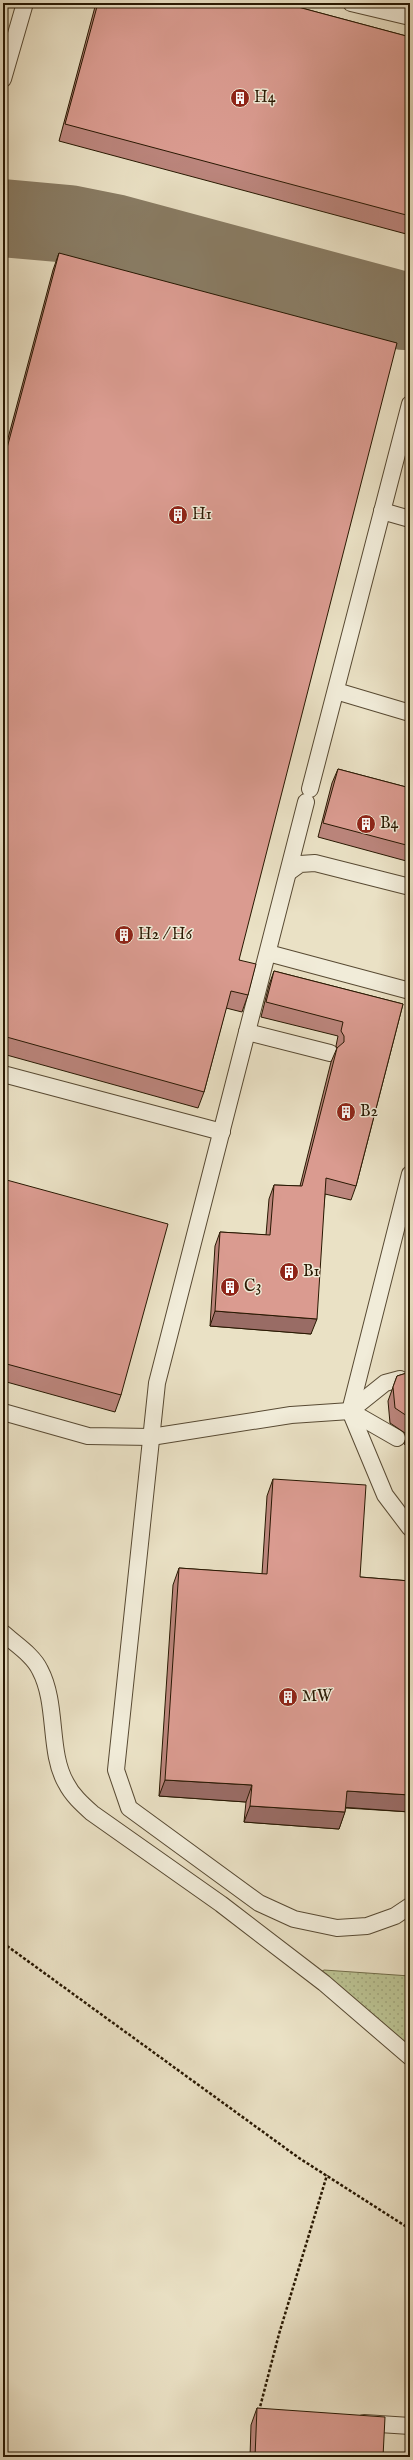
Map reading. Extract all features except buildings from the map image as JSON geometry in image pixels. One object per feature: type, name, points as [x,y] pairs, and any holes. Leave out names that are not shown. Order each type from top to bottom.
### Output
[{"type":"lane","points":[[3,79],[25,3]]},
{"type":"lane","points":[[353,3],[410,17]]},
{"type":"lane","points":[[410,404],[157,1383],[116,1770],[129,1808],[259,1903],[294,1920],[337,1928],[368,1926],[395,1916],[410,1906]]},
{"type":"lane","points":[[382,511],[410,519]]},
{"type":"lane","points":[[336,691],[410,713]]},
{"type":"lane","points":[[289,872],[300,864],[315,863],[410,887]]},
{"type":"lane","points":[[268,953],[410,991]]},
{"type":"lane","points":[[248,1032],[330,1053]]},
{"type":"lane","points":[[3,1074],[222,1132]]},
{"type":"lane","points":[[410,1174],[350,1411],[386,1494],[410,1528]]},
{"type":"lane","points":[[350,1411],[385,1383],[400,1379]]},
{"type":"lane","points":[[3,1412],[88,1436],[151,1437],[290,1415],[350,1411],[397,1438]]},
{"type":"lane","points":[[3,1633],[40,1669],[48,1690],[59,1765],[65,1782],[76,1798],[92,1813],[221,1904],[324,1984],[410,2057]]},
{"type":"lane","points":[[346,2422],[410,2426],[410,2431]]},
{"type":"path","points":[[3,1943],[157,2056],[327,2175],[410,2229]]},
{"type":"path","points":[[259,2416],[279,2334],[327,2175]]},
{"type":"green space","points":[[324,1970],[410,1976],[410,2049],[319,1973]]},
{"type":"taxiway","points":[[3,218],[69,224],[114,233],[404,311]]},
{"type":"place","name":"H4","points":[[240,98]]},
{"type":"place","name":"H1","points":[[178,515]]},
{"type":"place","name":"B4","points":[[366,824]]},
{"type":"place","name":"H2 / H6","points":[[124,935]]},
{"type":"place","name":"B2","points":[[346,1112]]},
{"type":"place","name":"B1","points":[[289,1272]]},
{"type":"place","name":"C3","points":[[230,1287]]},
{"type":"place","name":"MW","points":[[288,1697]]}]
